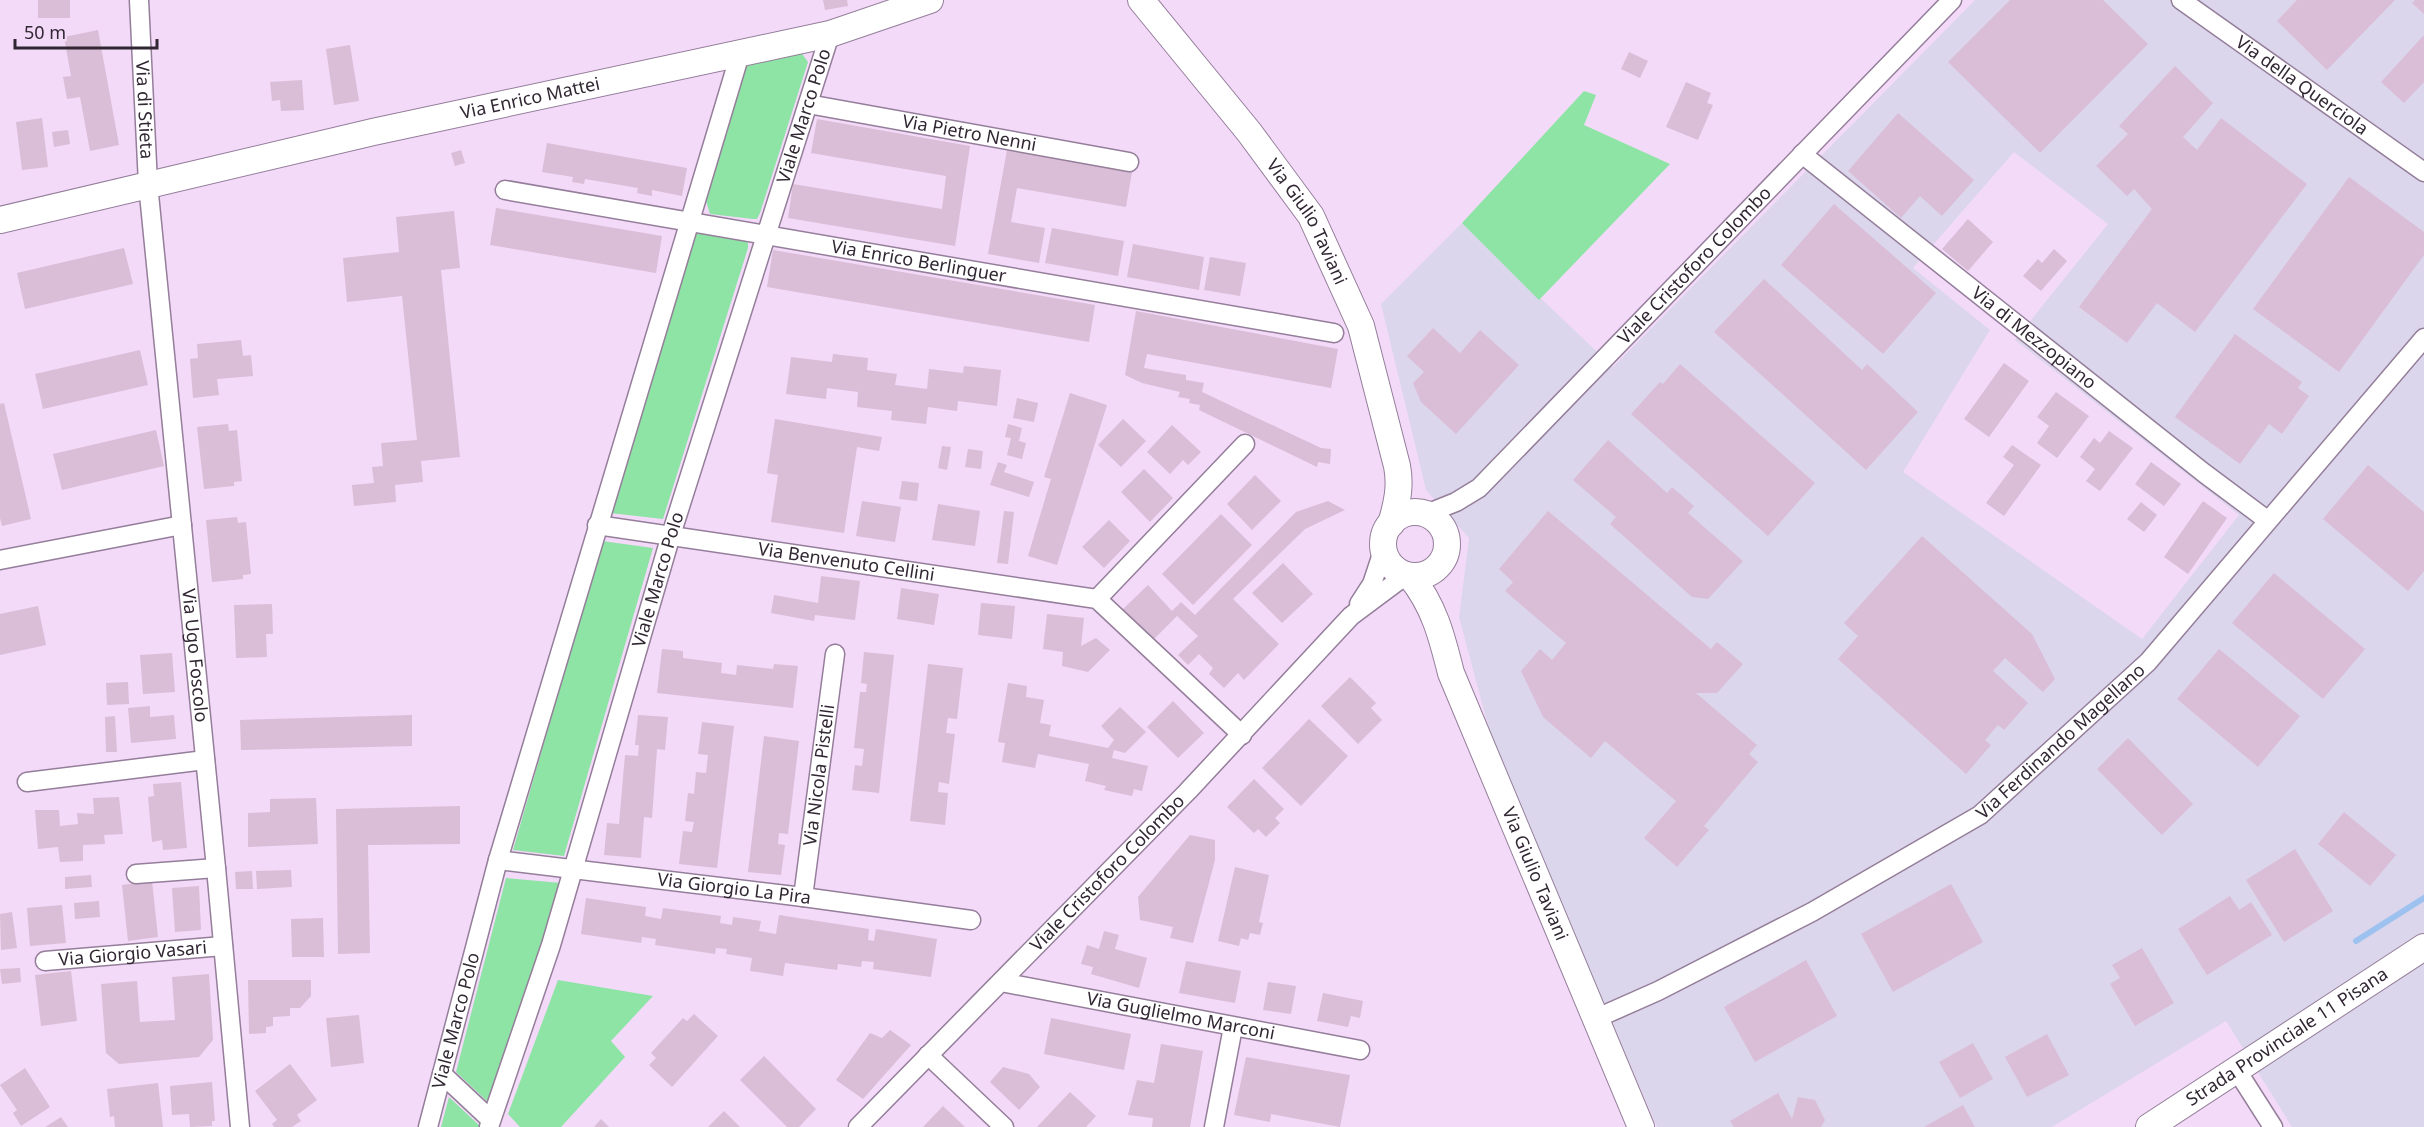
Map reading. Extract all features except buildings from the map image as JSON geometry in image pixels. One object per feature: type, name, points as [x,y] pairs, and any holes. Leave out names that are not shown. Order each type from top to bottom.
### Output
[{"type":"main road","name":"Via Enrico Mattei","points":[[0,220],[373,132],[830,34],[917,2]]},
{"type":"main road","name":"Via Giulio Taviani","points":[[1145,3],[1249,132],[1311,216],[1360,326],[1400,479],[1412,501],[1424,514]]},
{"type":"main road","name":"Via Giulio Taviani","points":[[1391,524],[1397,504],[1400,479]]},
{"type":"main road","name":"Viale Cristoforo Colombo","points":[[1384,548],[1385,535],[1391,524],[1403,515],[1424,514]]},
{"type":"main road","points":[[1424,514],[1439,523],[1445,533],[1447,545],[1445,557]]},
{"type":"main road","points":[[1384,548],[1393,567],[1408,575]]},
{"type":"main road","name":"Via Giulio Taviani","points":[[1436,617],[1445,557]]},
{"type":"main road","name":"Viale Cristoforo Colombo","points":[[1408,575],[1422,575],[1433,571],[1445,557]]},
{"type":"main road","name":"Via Giulio Taviani","points":[[1408,575],[1427,600],[1436,617],[1451,673],[1641,1127]]},
{"type":"main road","name":"Strada Provinciale 11 Pisana","points":[[2150,1127],[2424,947]]},
{"type":"street","name":"Via di Stieta","points":[[139,0],[147,184]]},
{"type":"street","name":"Viale Cristoforo Colombo","points":[[1424,514],[1456,502],[1479,488],[1952,0]]},
{"type":"street","name":"Via della Querciola","points":[[2181,0],[2424,172]]},
{"type":"street","name":"Viale Marco Polo","points":[[490,1123],[531,1008],[671,535],[830,34]]},
{"type":"street","name":"Viale Marco Polo","points":[[428,1127],[498,860],[740,54]]},
{"type":"street","name":"Via Pietro Nenni","points":[[808,104],[1130,162]]},
{"type":"street","name":"Via di Mezzopiano","points":[[1802,154],[2204,473],[2267,520]]},
{"type":"street","name":"Via Ugo Foscolo","points":[[147,184],[240,1127]]},
{"type":"street","name":"Via Enrico Berlinguer","points":[[505,190],[767,234],[1184,309],[1334,333]]},
{"type":"street","name":"Via Ferdinando Magellano","points":[[1597,1018],[1658,992],[1812,912],[1980,815],[2148,662],[2424,338]]},
{"type":"street","points":[[1242,735],[1097,599],[1245,444]]},
{"type":"street","points":[[0,560],[182,525]]},
{"type":"street","name":"Via Benvenuto Cellini","points":[[597,525],[1097,599]]},
{"type":"street","name":"Viale Cristoforo Colombo","points":[[858,1127],[1242,735],[1352,616],[1372,584],[1384,548]]},
{"type":"street","name":"Viale Cristoforo Colombo","points":[[1352,616],[1408,575]]},
{"type":"street","name":"Via Nicola Pistelli","points":[[803,897],[835,654]]},
{"type":"street","points":[[27,782],[205,760]]},
{"type":"street","name":"Via Giorgio La Pira","points":[[498,860],[971,920]]},
{"type":"street","points":[[136,874],[216,868]]},
{"type":"street","name":"Via Giorgio Vasari","points":[[45,961],[223,946]]},
{"type":"street","name":"Via Guglielmo Marconi","points":[[1001,982],[1360,1050]]},
{"type":"street","points":[[1214,1127],[1233,1027]]},
{"type":"street","points":[[928,1055],[1005,1127]]},
{"type":"street","points":[[2236,1069],[2273,1127]]},
{"type":"street","points":[[442,1074],[490,1123]]},
{"type":"shaded area","points":[[1975,0],[2424,0],[2424,1127],[2292,1127],[2226,1021],[2052,1127],[1657,1127],[1495,752],[1459,617],[1469,538],[1426,490],[1381,304],[1462,223],[1613,367]],"holes":[[[2014,152],[2108,224],[2015,340],[2239,515],[2142,639],[1903,472],[1990,330],[1913,268]]]},
{"type":"green space","points":[[800,51],[808,62],[757,219],[710,214],[706,201],[745,69],[749,64]]},
{"type":"green space","points":[[1584,91],[1596,95],[1584,125],[1670,164],[1539,300],[1462,223]]},
{"type":"green space","points":[[700,231],[745,241],[748,243],[748,248],[663,519],[610,513],[694,236]]},
{"type":"green space","points":[[602,541],[653,548],[564,856],[513,850]]},
{"type":"green space","points":[[506,878],[561,883],[537,971],[489,1103],[456,1072]]},
{"type":"green space","points":[[558,980],[653,996],[611,1041],[625,1057],[561,1127],[520,1127],[508,1114]]},
{"type":"green space","points":[[449,1097],[481,1127],[441,1127]]},
{"type":"waterway","points":[[2356,941],[2424,898]]}]
